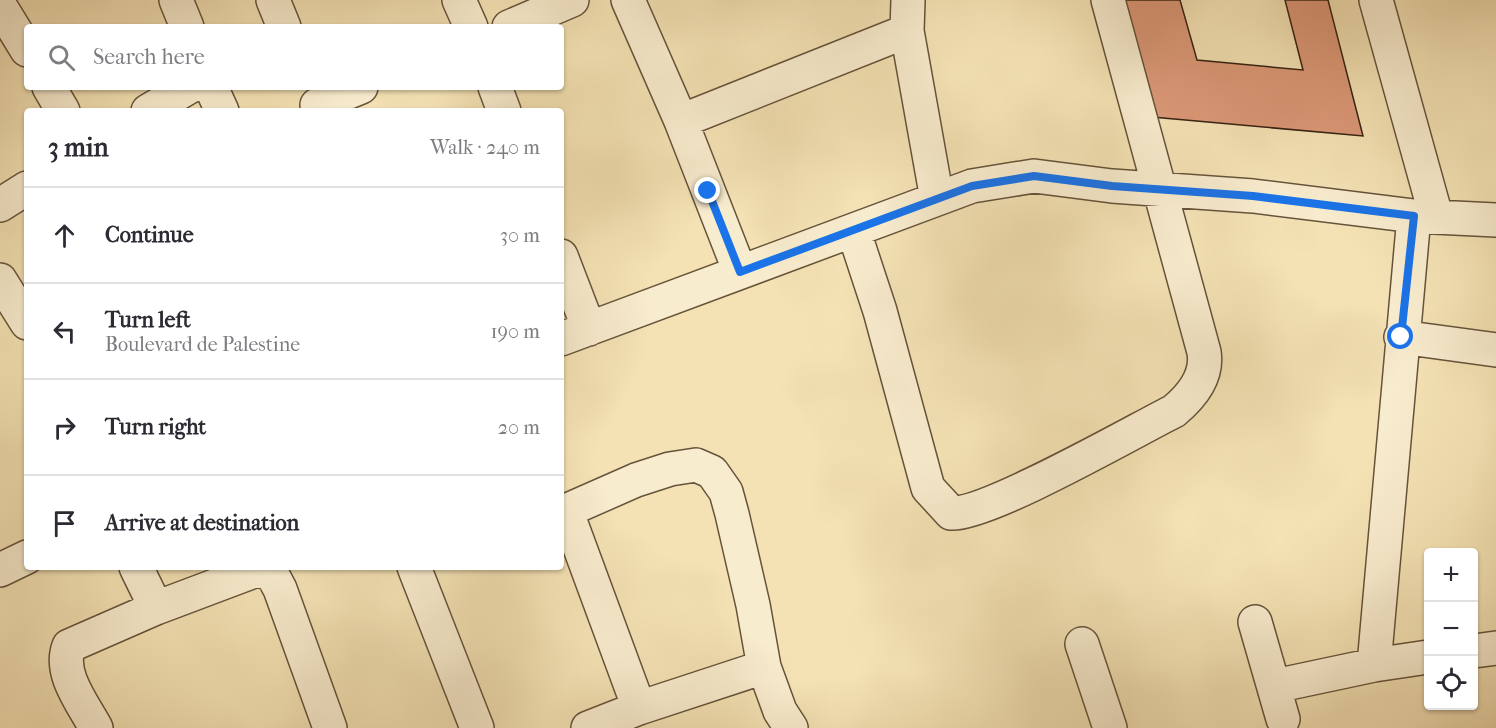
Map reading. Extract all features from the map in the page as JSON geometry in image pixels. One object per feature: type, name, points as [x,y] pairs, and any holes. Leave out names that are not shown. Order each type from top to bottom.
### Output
[{"type":"street","points":[[176,0],[186,24]]},
{"type":"street","points":[[273,0],[283,24]]},
{"type":"street","points":[[459,0],[470,24]]},
{"type":"street","points":[[516,24],[572,0]]},
{"type":"street","points":[[628,0],[681,121],[740,272]]},
{"type":"street","points":[[854,232],[880,311],[928,488],[944,508],[959,513],[994,501],[1174,411],[1188,399],[1206,363],[1108,0]]},
{"type":"street","points":[[1374,665],[1401,337],[1425,216],[1376,0]]},
{"type":"street","points":[[0,6],[24,45]]},
{"type":"street","points":[[681,121],[908,16],[937,199]]},
{"type":"street","points":[[51,90],[61,108]]},
{"type":"street","points":[[153,108],[184,90]]},
{"type":"street","points":[[212,90],[221,108]]},
{"type":"street","points":[[316,101],[351,90]]},
{"type":"street","points":[[496,90],[503,108]]},
{"type":"street","points":[[564,273],[575,334],[854,232],[972,186],[1034,176],[1253,196],[1425,216],[1496,220]]},
{"type":"street","points":[[0,205],[24,190]]},
{"type":"street","points":[[0,280],[24,318]]},
{"type":"street","points":[[1401,337],[1496,350]]},
{"type":"street","points":[[639,708],[564,512],[636,480],[696,465],[712,472],[726,492],[753,605],[764,667],[780,711],[791,728]]},
{"type":"street","points":[[0,570],[24,558]]},
{"type":"street","points":[[137,570],[156,608]]},
{"type":"street","points":[[96,728],[64,668],[64,656],[69,646],[156,608],[257,570],[272,574],[280,589],[330,728]]},
{"type":"street","points":[[421,570],[477,728]]},
{"type":"street","points":[[1255,622],[1283,719]]},
{"type":"street","points":[[1082,644],[1110,728]]},
{"type":"street","points":[[1478,650],[1496,648]]},
{"type":"street","points":[[1275,686],[1374,665],[1424,658]]},
{"type":"street","points":[[588,728],[639,708],[764,667]]},
{"type":"building","points":[[1120,0],[1180,0],[1197,60],[1303,70],[1285,0],[1328,0],[1363,136],[1152,117]]},
{"type":"route","points":[[708,191],[740,272],[882,222],[972,186],[1034,176],[1064,178],[1112,186],[1253,196],[1414,216],[1401,337]]}]
